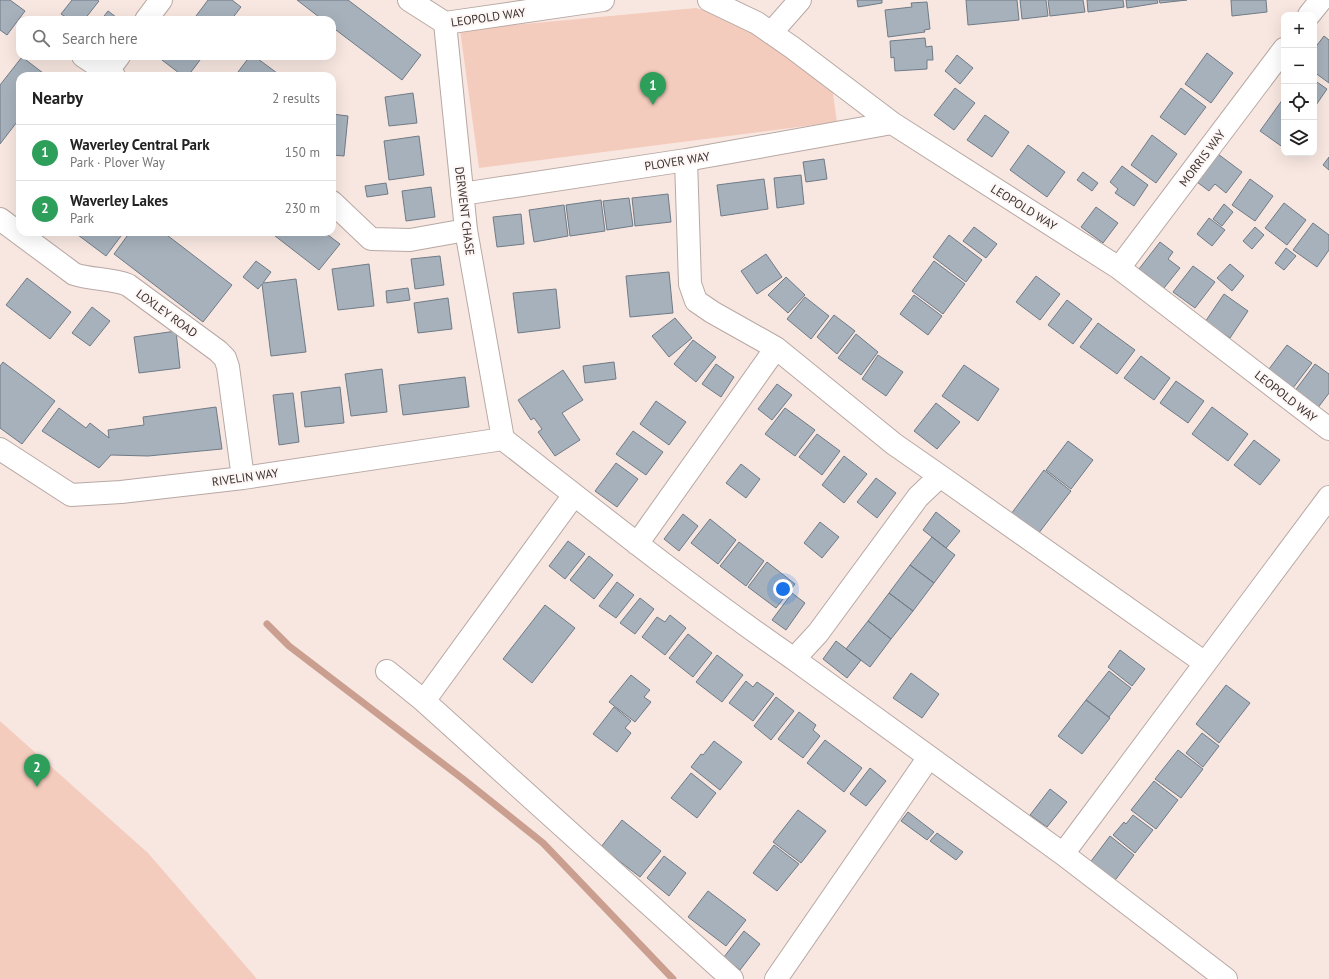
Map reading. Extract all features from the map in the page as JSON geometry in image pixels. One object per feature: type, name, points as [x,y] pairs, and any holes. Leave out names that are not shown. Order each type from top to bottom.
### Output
[{"type":"street","points":[[149,16],[161,0]]},
{"type":"street","points":[[409,0],[445,23]]},
{"type":"street","name":"LEOPOLD WAY","points":[[445,23],[601,0]]},
{"type":"street","name":"LEOPOLD WAY","points":[[709,0],[757,23],[771,32],[892,123],[1119,268],[1329,429]]},
{"type":"street","points":[[771,32],[800,0]]},
{"type":"street","points":[[1311,12],[1321,0]]},
{"type":"street","name":"DERWENT CHASE","points":[[445,23],[466,230],[503,439]]},
{"type":"street","name":"MORRIS WAY","points":[[1119,268],[1281,53]]},
{"type":"street","points":[[93,60],[113,68]]},
{"type":"street","name":"PLOVER WAY","points":[[462,194],[686,160],[892,123]]},
{"type":"street","points":[[686,160],[690,284],[696,301],[712,312],[776,348],[894,444],[1205,663]]},
{"type":"street","points":[[336,206],[371,239],[410,240],[466,230]]},
{"type":"street","name":"LOXLEY ROAD","points":[[0,219],[16,231]]},
{"type":"street","name":"LOXLEY ROAD","points":[[23,236],[74,274],[82,277],[120,282],[128,285],[218,351],[225,358],[228,367],[243,478]]},
{"type":"street","points":[[637,544],[776,348]]},
{"type":"street","points":[[503,439],[733,617],[1063,854],[1226,979]]},
{"type":"street","name":"RIVELIN WAY","points":[[0,450],[71,496],[243,478],[503,439]]},
{"type":"street","points":[[794,660],[818,633],[918,497],[940,476]]},
{"type":"street","points":[[424,701],[574,495]]},
{"type":"street","points":[[1063,854],[1329,497]]},
{"type":"street","points":[[387,671],[424,701],[732,979]]},
{"type":"street","points":[[776,979],[929,757]]},
{"type":"shaded area","points":[[696,8],[730,18],[832,87],[837,122],[479,168],[460,30]]},
{"type":"shaded area","points":[[0,721],[148,853],[257,979],[0,979]]},
{"type":"building","points":[[0,0],[10,0],[25,11],[21,16],[16,16],[16,23],[7,35],[0,30]]},
{"type":"building","points":[[72,0],[99,1],[87,16],[64,16],[61,14]]},
{"type":"building","points":[[208,0],[232,0],[241,7],[234,16],[196,16]]},
{"type":"building","points":[[297,0],[348,0],[421,55],[402,80],[336,30],[336,16],[318,16]]},
{"type":"building","points":[[857,0],[882,0],[882,3],[858,7]]},
{"type":"building","points":[[966,0],[1017,0],[1019,20],[968,25]]},
{"type":"building","points":[[1020,0],[1046,0],[1048,16],[1022,19]]},
{"type":"building","points":[[1048,0],[1083,0],[1085,12],[1050,16]]},
{"type":"building","points":[[1087,0],[1123,0],[1124,7],[1088,12]]},
{"type":"building","points":[[1126,0],[1157,0],[1158,3],[1127,8]]},
{"type":"building","points":[[1159,0],[1187,0],[1160,3]]},
{"type":"building","points":[[1231,0],[1266,0],[1267,12],[1232,16]]},
{"type":"building","points":[[927,2],[930,29],[924,30],[925,32],[888,37],[885,10],[912,7],[911,3]]},
{"type":"building","points":[[108,11],[115,16],[104,16]]},
{"type":"building","points":[[1324,36],[1329,40],[1329,83],[1317,74],[1317,45]]},
{"type":"building","points":[[925,38],[926,47],[932,46],[933,60],[927,60],[927,69],[895,71],[894,57],[891,58],[890,41]]},
{"type":"building","points":[[1207,53],[1233,73],[1211,103],[1185,84]]},
{"type":"building","points":[[957,55],[973,68],[960,84],[945,71]]},
{"type":"building","points":[[20,60],[26,60],[42,72],[16,72],[16,123],[0,144],[0,85]]},
{"type":"building","points":[[162,60],[200,60],[191,72],[178,72]]},
{"type":"building","points":[[247,60],[259,60],[276,72],[238,72]]},
{"type":"building","points":[[1317,82],[1327,89],[1317,104]]},
{"type":"building","points":[[955,88],[975,103],[954,130],[934,115]]},
{"type":"building","points":[[1181,88],[1206,107],[1185,135],[1160,117]]},
{"type":"building","points":[[413,93],[417,123],[389,126],[385,97]]},
{"type":"building","points":[[1281,102],[1281,146],[1260,131]]},
{"type":"building","points":[[336,114],[348,116],[344,156],[336,155]]},
{"type":"building","points":[[985,115],[1009,132],[992,157],[967,140]]},
{"type":"building","points":[[1152,135],[1177,154],[1156,183],[1131,165]]},
{"type":"building","points":[[419,136],[424,175],[389,180],[384,141]]},
{"type":"building","points":[[1028,145],[1065,172],[1047,197],[1010,170]]},
{"type":"building","points":[[1218,154],[1242,172],[1226,193],[1215,184],[1209,191],[1197,182]]},
{"type":"building","points":[[1329,157],[1329,170],[1323,165]]},
{"type":"building","points":[[824,159],[827,179],[806,182],[803,162]]},
{"type":"building","points":[[1122,166],[1148,185],[1134,206],[1115,193],[1118,189],[1110,182]]},
{"type":"building","points":[[1083,172],[1098,183],[1092,191],[1077,180]]},
{"type":"building","points":[[801,175],[804,204],[777,208],[774,178]]},
{"type":"building","points":[[764,179],[768,209],[721,216],[717,185]]},
{"type":"building","points":[[1250,179],[1273,196],[1255,221],[1232,205]]},
{"type":"building","points":[[386,183],[388,194],[367,197],[365,186]]},
{"type":"building","points":[[431,187],[435,217],[406,221],[402,191]]},
{"type":"building","points":[[668,194],[671,222],[635,226],[632,198]]},
{"type":"building","points":[[629,198],[633,226],[607,230],[603,201]]},
{"type":"building","points":[[601,200],[605,231],[570,236],[566,205]]},
{"type":"building","points":[[1284,203],[1306,220],[1287,245],[1265,228]]},
{"type":"building","points":[[1224,204],[1233,212],[1222,226],[1213,219]]},
{"type":"building","points":[[564,205],[568,236],[534,242],[529,210]]},
{"type":"building","points":[[1096,207],[1118,223],[1103,243],[1081,227]]},
{"type":"building","points":[[521,214],[524,244],[497,247],[493,217]]},
{"type":"building","points":[[1209,218],[1225,230],[1212,246],[1197,234]]},
{"type":"building","points":[[1313,223],[1329,235],[1329,250],[1317,267],[1293,250]]},
{"type":"building","points":[[974,227],[997,244],[986,258],[963,241]]},
{"type":"building","points":[[1255,227],[1264,235],[1252,249],[1243,241]]},
{"type":"building","points":[[949,235],[982,260],[966,282],[933,257]]},
{"type":"building","points":[[79,236],[121,236],[106,256]]},
{"type":"building","points":[[127,236],[168,236],[232,285],[203,322],[114,254]]},
{"type":"building","points":[[275,236],[329,236],[340,244],[319,270]]},
{"type":"building","points":[[1160,242],[1173,252],[1168,259],[1180,268],[1164,288],[1139,269]]},
{"type":"building","points":[[1286,248],[1296,256],[1284,270],[1275,263]]},
{"type":"building","points":[[766,254],[782,277],[757,294],[741,271]]},
{"type":"building","points":[[440,256],[444,285],[415,289],[411,259]]},
{"type":"building","points":[[256,261],[271,272],[263,283],[296,279],[306,352],[271,356],[262,284],[258,289],[243,277]]},
{"type":"building","points":[[934,261],[965,284],[943,314],[912,291]]},
{"type":"building","points":[[369,264],[374,306],[338,310],[332,269]]},
{"type":"building","points":[[1230,264],[1244,276],[1232,291],[1217,278]]},
{"type":"building","points":[[1193,266],[1215,282],[1195,308],[1173,292]]},
{"type":"building","points":[[669,272],[673,313],[630,317],[626,276]]},
{"type":"building","points":[[1036,276],[1060,294],[1040,320],[1016,302]]},
{"type":"building","points":[[786,277],[805,295],[788,313],[768,295]]},
{"type":"building","points":[[27,278],[71,312],[50,339],[6,305]]},
{"type":"building","points":[[408,288],[410,300],[387,303],[386,291]]},
{"type":"building","points":[[556,289],[560,328],[518,333],[513,293]]},
{"type":"building","points":[[1224,294],[1248,311],[1230,338],[1205,322]]},
{"type":"building","points":[[914,295],[942,316],[928,335],[900,314]]},
{"type":"building","points":[[805,297],[829,316],[811,339],[787,319]]},
{"type":"building","points":[[448,298],[452,329],[418,333],[414,303]]},
{"type":"building","points":[[1067,300],[1092,319],[1073,344],[1048,325]]},
{"type":"building","points":[[92,307],[110,321],[90,346],[72,333]]},
{"type":"building","points":[[834,315],[855,331],[837,354],[817,337]]},
{"type":"building","points":[[675,318],[692,338],[669,357],[652,336]]},
{"type":"building","points":[[1098,323],[1135,350],[1117,374],[1080,347]]},
{"type":"building","points":[[176,331],[180,368],[139,373],[134,337]]},
{"type":"building","points":[[856,334],[878,352],[861,375],[838,358]]},
{"type":"building","points":[[693,340],[716,357],[696,382],[674,364]]},
{"type":"building","points":[[1287,345],[1312,363],[1293,388],[1269,369]]},
{"type":"building","points":[[878,355],[903,372],[886,396],[862,379]]},
{"type":"building","points":[[1141,356],[1170,378],[1154,400],[1124,378]]},
{"type":"building","points":[[3,362],[55,401],[22,444],[0,428],[0,366]]},
{"type":"building","points":[[614,362],[616,379],[585,383],[583,366]]},
{"type":"building","points":[[716,364],[734,377],[721,397],[702,384]]},
{"type":"building","points":[[1315,364],[1329,374],[1329,393],[1317,409],[1294,392]]},
{"type":"building","points":[[964,365],[999,389],[978,421],[942,396]]},
{"type":"building","points":[[382,369],[387,412],[351,416],[345,374]]},
{"type":"building","points":[[563,370],[583,400],[562,413],[580,440],[555,456],[538,432],[542,429],[534,418],[531,420],[518,400]]},
{"type":"building","points":[[465,377],[469,407],[403,415],[399,385]]},
{"type":"building","points":[[1176,381],[1204,401],[1188,423],[1160,403]]},
{"type":"building","points":[[777,384],[792,395],[772,420],[758,409]]},
{"type":"building","points":[[340,387],[344,423],[305,427],[301,392]]},
{"type":"building","points":[[293,393],[299,442],[279,445],[273,395]]},
{"type":"building","points":[[656,401],[686,422],[669,445],[640,424]]},
{"type":"building","points":[[936,403],[960,422],[937,449],[914,431]]},
{"type":"building","points":[[216,407],[222,449],[148,456],[111,455],[99,468],[42,431],[59,408],[86,428],[90,423],[109,438],[108,430],[144,425],[143,417]]},
{"type":"building","points":[[1212,407],[1248,434],[1228,461],[1192,434]]},
{"type":"building","points":[[785,408],[815,430],[795,456],[765,434]]},
{"type":"building","points":[[633,431],[663,452],[646,475],[616,454]]},
{"type":"building","points":[[817,434],[840,451],[822,475],[799,457]]},
{"type":"building","points":[[1254,440],[1280,460],[1260,485],[1234,465]]},
{"type":"building","points":[[1068,441],[1093,460],[1071,489],[1046,470]]},
{"type":"building","points":[[844,456],[867,474],[844,503],[822,485]]},
{"type":"building","points":[[616,463],[638,479],[617,507],[595,491]]},
{"type":"building","points":[[741,464],[760,479],[746,498],[726,483]]},
{"type":"building","points":[[1044,470],[1071,491],[1038,534],[1011,514]]},
{"type":"building","points":[[876,478],[896,493],[877,518],[857,502]]},
{"type":"building","points":[[936,512],[960,531],[946,548],[923,530]]},
{"type":"building","points":[[683,514],[698,526],[679,551],[664,539]]},
{"type":"building","points":[[710,519],[736,540],[718,564],[691,543]]},
{"type":"building","points":[[820,522],[839,537],[822,558],[804,543]]},
{"type":"building","points":[[932,537],[955,555],[934,583],[910,565]]},
{"type":"building","points":[[568,541],[585,554],[565,579],[549,566]]},
{"type":"building","points":[[739,542],[764,561],[746,586],[720,566]]},
{"type":"building","points":[[589,556],[613,575],[594,599],[570,580]]},
{"type":"building","points":[[767,562],[795,584],[776,608],[748,587]]},
{"type":"building","points":[[910,565],[934,583],[913,611],[889,593]]},
{"type":"building","points":[[617,582],[634,595],[616,618],[599,606]]},
{"type":"building","points":[[792,593],[805,603],[786,630],[772,620]]},
{"type":"building","points":[[889,593],[913,611],[891,639],[868,621]]},
{"type":"building","points":[[640,598],[654,609],[635,634],[620,623]]},
{"type":"building","points":[[545,605],[575,628],[532,683],[503,659]]},
{"type":"building","points":[[670,615],[686,628],[665,655],[642,637],[657,617],[665,622]]},
{"type":"building","points":[[868,621],[891,639],[870,667],[846,649]]},
{"type":"building","points":[[688,634],[712,653],[693,677],[669,658]]},
{"type":"building","points":[[836,641],[861,660],[847,678],[823,659]]},
{"type":"building","points":[[1120,650],[1145,669],[1132,686],[1108,667]]},
{"type":"building","points":[[717,655],[743,675],[722,702],[696,682]]},
{"type":"building","points":[[1109,671],[1131,688],[1109,717],[1086,700]]},
{"type":"building","points":[[911,673],[939,694],[922,718],[893,698]]},
{"type":"building","points":[[631,675],[650,690],[644,697],[651,702],[635,722],[609,702]]},
{"type":"building","points":[[746,681],[753,687],[757,682],[774,694],[753,721],[729,703]]},
{"type":"building","points":[[1226,685],[1250,703],[1219,743],[1196,724]]},
{"type":"building","points":[[776,697],[794,711],[771,740],[754,726]]},
{"type":"building","points":[[1086,700],[1110,718],[1082,754],[1058,736]]},
{"type":"building","points":[[614,707],[631,721],[625,728],[631,733],[617,752],[593,734]]},
{"type":"building","points":[[799,712],[816,725],[813,730],[820,736],[803,758],[778,739]]},
{"type":"building","points":[[1202,733],[1219,746],[1203,767],[1186,753]]},
{"type":"building","points":[[825,740],[862,768],[844,792],[807,763]]},
{"type":"building","points":[[714,741],[742,762],[720,790],[691,767]]},
{"type":"building","points":[[1178,750],[1203,769],[1181,798],[1155,779]]},
{"type":"building","points":[[870,768],[886,781],[866,806],[850,794]]},
{"type":"building","points":[[691,773],[716,793],[697,818],[671,798]]},
{"type":"building","points":[[1154,781],[1178,800],[1156,829],[1131,810]]},
{"type":"building","points":[[1050,789],[1067,802],[1047,827],[1030,815]]},
{"type":"building","points":[[798,810],[826,831],[801,863],[773,842]]},
{"type":"building","points":[[908,812],[934,832],[927,840],[901,821]]},
{"type":"building","points":[[1133,815],[1153,830],[1135,853],[1113,835],[1124,822],[1126,824]]},
{"type":"building","points":[[622,820],[661,851],[640,877],[601,847]]},
{"type":"building","points":[[937,833],[963,852],[956,860],[930,841]]},
{"type":"building","points":[[1110,836],[1134,855],[1113,883],[1089,864]]},
{"type":"building","points":[[774,845],[799,864],[777,891],[753,873]]},
{"type":"building","points":[[664,856],[686,873],[669,896],[647,878]]},
{"type":"building","points":[[708,891],[746,920],[726,946],[688,917]]},
{"type":"building","points":[[744,931],[760,944],[740,970],[724,957]]},
{"type":"waterway","points":[[267,624],[289,646],[463,779],[543,843],[673,979]]},
{"type":"place","name":"Waverley Central Park","points":[[653,105]]},
{"type":"place","name":"Waverley Lakes","points":[[37,787]]}]
